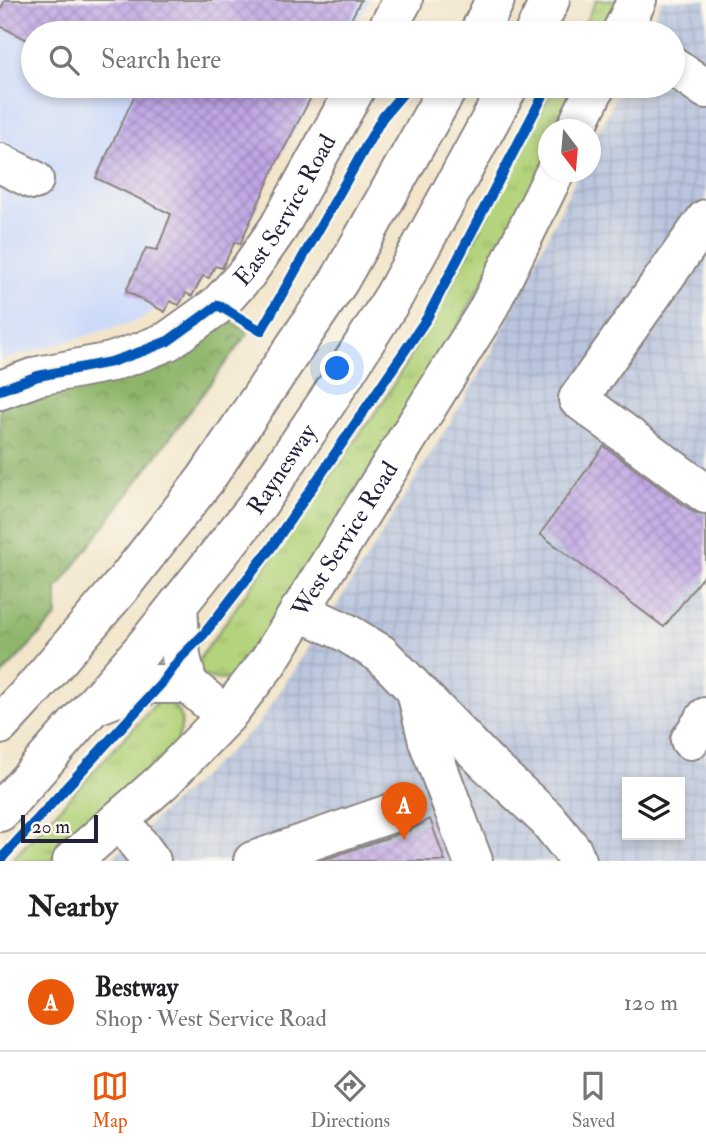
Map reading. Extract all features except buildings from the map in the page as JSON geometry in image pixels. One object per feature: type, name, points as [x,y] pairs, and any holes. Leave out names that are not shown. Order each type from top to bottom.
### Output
[{"type":"main road","points":[[392,21],[403,0]]},
{"type":"main road","points":[[485,21],[495,0]]},
{"type":"main road","points":[[540,21],[550,0]]},
{"type":"main road","points":[[685,74],[706,89]]},
{"type":"main road","name":"East Service Road","points":[[0,390],[38,376],[111,362],[143,351],[168,341],[218,305],[247,273],[279,227],[351,98]]},
{"type":"main road","points":[[0,725],[120,588],[205,480],[339,281],[442,98]]},
{"type":"main road","name":"Raynesway","points":[[0,812],[94,706],[254,510],[394,296],[502,98]]},
{"type":"main road","points":[[580,119],[590,98]]},
{"type":"main road","points":[[0,163],[33,180]]},
{"type":"main road","name":"West Service Road","points":[[72,861],[163,781],[226,716],[268,662],[487,311],[550,182]]},
{"type":"main road","points":[[706,219],[578,398],[706,494]]},
{"type":"main road","points":[[178,605],[181,657],[188,684],[226,716]]},
{"type":"main road","points":[[299,611],[345,632],[381,653],[486,762],[547,819],[572,850],[576,861]]},
{"type":"main road","points":[[94,706],[151,684],[188,684]]},
{"type":"main road","points":[[416,690],[428,741],[473,861]]},
{"type":"main road","points":[[253,861],[403,809]]},
{"type":"main road","points":[[120,819],[151,861]]},
{"type":"shaded area","points":[[0,0],[370,0],[358,21],[21,21],[21,98],[313,98],[246,215],[193,286],[139,320],[0,361]]},
{"type":"shaded area","points":[[662,0],[706,0],[706,861],[109,861],[258,725],[366,560],[488,360],[574,182],[601,182],[601,127],[615,98],[685,98],[685,21],[652,21]]},
{"type":"green space","points":[[596,0],[629,0],[619,21],[586,21]]},
{"type":"green space","points":[[548,98],[582,98],[570,119],[538,119],[538,180],[426,385],[239,675],[215,679],[192,669],[385,399],[447,293]]},
{"type":"green space","points":[[227,318],[248,333],[57,589],[57,616],[0,677],[0,405]]},
{"type":"green space","points":[[161,698],[169,702],[181,717],[181,730],[175,745],[51,861],[11,861]]},
{"type":"cycle path","points":[[0,390],[38,376],[111,362],[143,351],[168,341],[218,305],[261,331],[382,118],[399,98]]},
{"type":"cycle path","points":[[0,860],[161,684],[271,548],[427,318],[542,98]]},
{"type":"place","name":"Bestway","points":[[404,840]]}]
